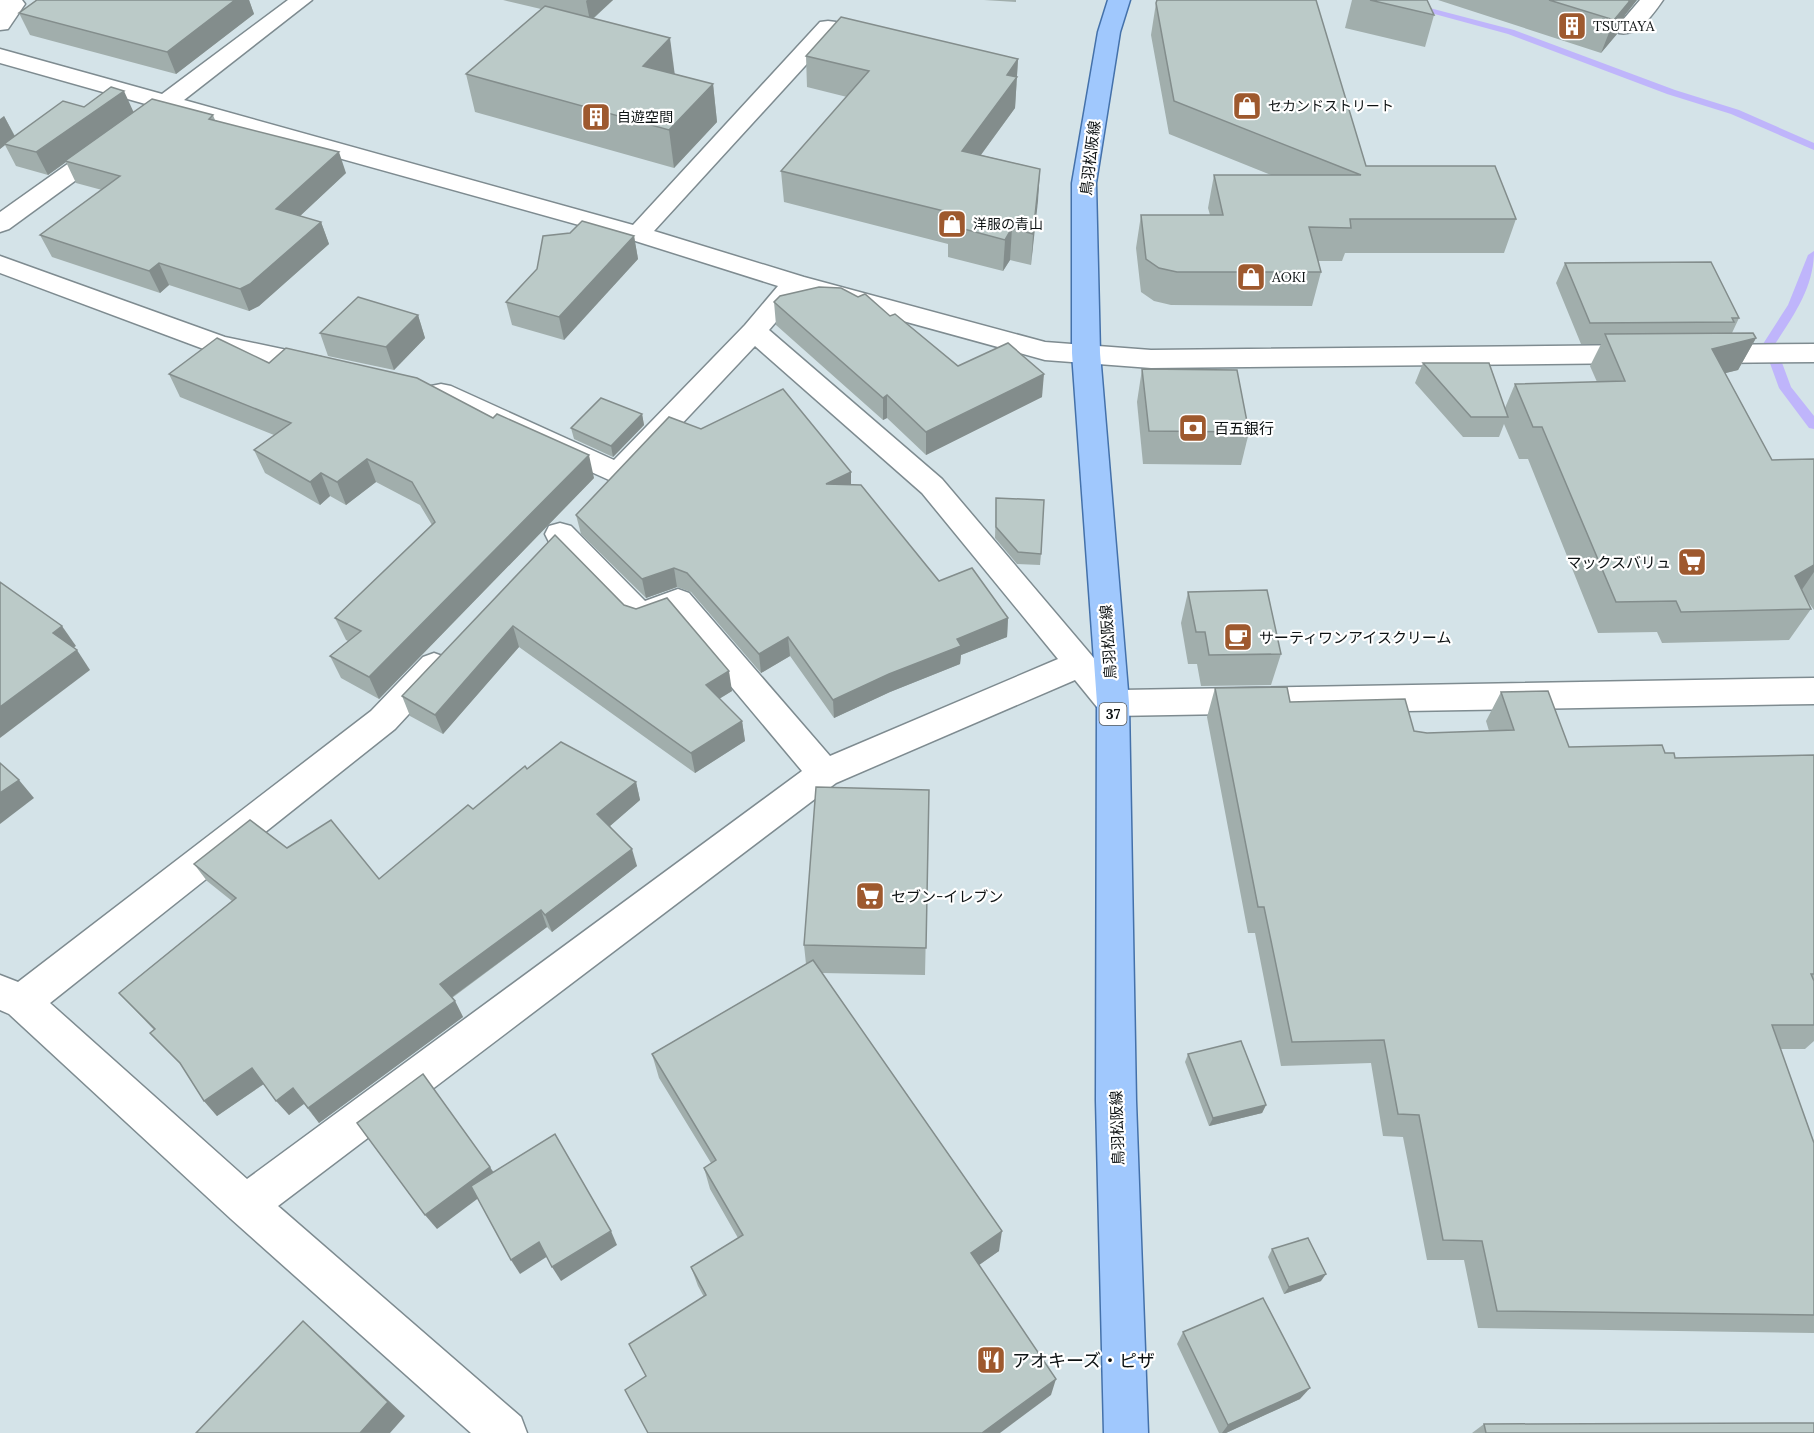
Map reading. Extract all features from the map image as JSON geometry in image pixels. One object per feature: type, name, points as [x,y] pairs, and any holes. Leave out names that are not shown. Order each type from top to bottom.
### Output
[{"type":"main road","name":"鳥羽松阪線","points":[[1119,0],[1109,32],[1084,183],[1086,353],[1113,703],[1116,1101],[1126,1433]]},
{"type":"street","points":[[0,24],[14,4],[6,0]]},
{"type":"street","points":[[0,224],[166,104],[301,0]]},
{"type":"street","points":[[1627,28],[1652,0]]},
{"type":"street","points":[[638,234],[828,27]]},
{"type":"street","points":[[0,56],[638,234],[795,284],[1045,351],[1151,359],[1803,353]]},
{"type":"street","points":[[0,264],[219,345],[343,371]]},
{"type":"street","points":[[536,559],[754,331],[795,284]]},
{"type":"street","points":[[754,331],[932,486],[1082,663],[1113,703],[1814,691]]},
{"type":"street","points":[[421,387],[433,389],[618,474]]},
{"type":"street","points":[[560,534],[640,615],[678,601],[824,773]]},
{"type":"street","points":[[456,644],[383,720],[11,997],[505,1433]]},
{"type":"street","points":[[246,1204],[824,773],[1082,663]]},
{"type":"building","points":[[37,0],[235,0],[167,52],[19,13]]},
{"type":"building","points":[[1157,0],[1316,0],[1366,166],[1495,166],[1516,219],[1350,219],[1351,228],[1309,227],[1321,272],[1177,272],[1159,268],[1146,259],[1141,215],[1223,215],[1214,175],[1361,175],[1174,101]]},
{"type":"building","points":[[1370,0],[1427,0],[1434,15]]},
{"type":"building","points":[[1549,0],[1629,0],[1629,2],[1614,20]]},
{"type":"building","points":[[545,6],[670,38],[643,66],[713,84],[669,130],[466,74]]},
{"type":"building","points":[[841,17],[1018,59],[1007,75],[1017,77],[962,151],[1040,169],[1033,234],[1012,228],[1005,240],[949,225],[956,214],[781,171],[869,71],[806,56]]},
{"type":"building","points":[[111,87],[124,91],[36,152],[4,144],[63,101],[84,107]]},
{"type":"building","points":[[152,99],[213,115],[209,119],[339,152],[276,209],[321,222],[250,284],[240,289],[159,263],[149,271],[40,235],[120,176],[65,161]]},
{"type":"building","points":[[582,221],[634,236],[559,317],[506,302],[537,269],[543,236],[570,233]]},
{"type":"building","points":[[1711,262],[1739,318],[1732,318],[1734,322],[1590,323],[1565,263]]},
{"type":"building","points":[[819,287],[841,288],[858,297],[865,294],[890,316],[895,314],[958,366],[1008,343],[1044,374],[926,432],[887,395],[883,398],[774,302],[780,296]]},
{"type":"building","points":[[358,297],[418,315],[386,347],[320,333]]},
{"type":"building","name":"マックスバリュ","points":[[1753,333],[1756,338],[1712,349],[1772,460],[1814,459],[1814,565],[1795,576],[1811,609],[1681,612],[1676,601],[1616,602],[1542,427],[1533,427],[1515,384],[1625,381],[1605,334]]},
{"type":"building","points":[[217,338],[269,363],[286,348],[417,378],[493,418],[497,414],[589,455],[369,677],[330,656],[361,631],[335,618],[435,522],[412,482],[367,459],[337,482],[321,473],[310,482],[254,450],[291,423],[169,374]]},
{"type":"building","points":[[1423,363],[1489,363],[1508,417],[1471,417]]},
{"type":"building","points":[[1142,369],[1237,370],[1249,432],[1149,431]]},
{"type":"building","points":[[783,389],[851,472],[826,484],[861,485],[939,581],[972,568],[1008,618],[957,639],[961,646],[889,674],[833,700],[788,637],[759,654],[687,573],[674,568],[642,579],[576,515],[669,417],[701,429]]},
{"type":"building","points":[[601,398],[642,414],[611,446],[571,428]]},
{"type":"building","points":[[996,498],[1044,500],[1041,554],[1018,552],[996,527]]},
{"type":"building","points":[[555,535],[624,605],[636,609],[667,598],[729,671],[706,685],[742,721],[691,753],[513,626],[435,715],[402,696]]},
{"type":"building","points":[[0,582],[62,626],[53,633],[77,650],[0,707]]},
{"type":"building","points":[[1267,590],[1281,654],[1209,655],[1205,632],[1196,632],[1188,592]]},
{"type":"building","points":[[1287,687],[1290,702],[1405,699],[1414,731],[1427,733],[1514,730],[1501,692],[1548,691],[1569,747],[1662,745],[1665,753],[1674,753],[1675,758],[1814,755],[1814,974],[1811,974],[1814,981],[1814,1025],[1772,1025],[1814,1143],[1814,1315],[1497,1311],[1482,1241],[1443,1240],[1419,1115],[1398,1114],[1384,1040],[1292,1042],[1264,907],[1258,907],[1215,688]]},
{"type":"building","points":[[561,742],[636,782],[597,814],[632,849],[545,915],[541,910],[440,984],[455,1001],[308,1108],[293,1088],[276,1101],[252,1068],[204,1101],[180,1063],[150,1033],[155,1029],[119,993],[236,898],[194,864],[250,820],[287,848],[331,820],[379,879],[468,805],[473,809],[525,766],[527,769]]},
{"type":"building","points":[[0,763],[19,780],[0,793]]},
{"type":"building","name":"セブン-イレブン","points":[[816,787],[929,790],[926,948],[804,945]]},
{"type":"building","points":[[813,960],[1002,1231],[971,1253],[1056,1379],[982,1433],[648,1433],[625,1390],[646,1376],[629,1344],[706,1295],[691,1267],[743,1235],[704,1168],[716,1160],[652,1054]]},
{"type":"building","points":[[1241,1041],[1266,1105],[1213,1118],[1188,1054]]},
{"type":"building","points":[[423,1074],[490,1167],[425,1215],[357,1123]]},
{"type":"building","points":[[555,1134],[611,1231],[552,1267],[539,1242],[511,1260],[471,1186]]},
{"type":"building","points":[[1308,1238],[1326,1274],[1289,1287],[1272,1249]]},
{"type":"building","points":[[1263,1298],[1310,1388],[1228,1425],[1183,1332]]},
{"type":"building","points":[[303,1321],[388,1402],[360,1433],[196,1433]]},
{"type":"building","points":[[1814,1423],[1814,1433],[1486,1433],[1484,1424]]},
{"type":"waterway","points":[[1388,0],[1511,32],[1671,92],[1735,112],[1814,147]]},
{"type":"waterway","points":[[1814,255],[1794,305],[1769,344],[1785,388],[1814,425]]},
{"type":"place","name":"TSUTAYA","points":[[1572,26]]},
{"type":"place","name":"セカンドストリート","points":[[1247,106]]},
{"type":"place","name":"自遊空間","points":[[596,117]]},
{"type":"place","name":"洋服の青山","points":[[952,224]]},
{"type":"place","name":"AOKI","points":[[1251,277]]},
{"type":"place","name":"百五銀行","points":[[1193,428]]},
{"type":"place","name":"マックスバリュ","points":[[1692,562]]},
{"type":"place","name":"サーティワンアイスクリーム","points":[[1238,637]]},
{"type":"place","name":"セブン-イレブン","points":[[870,896]]},
{"type":"place","name":"アオキーズ・ピザ","points":[[991,1360]]}]
